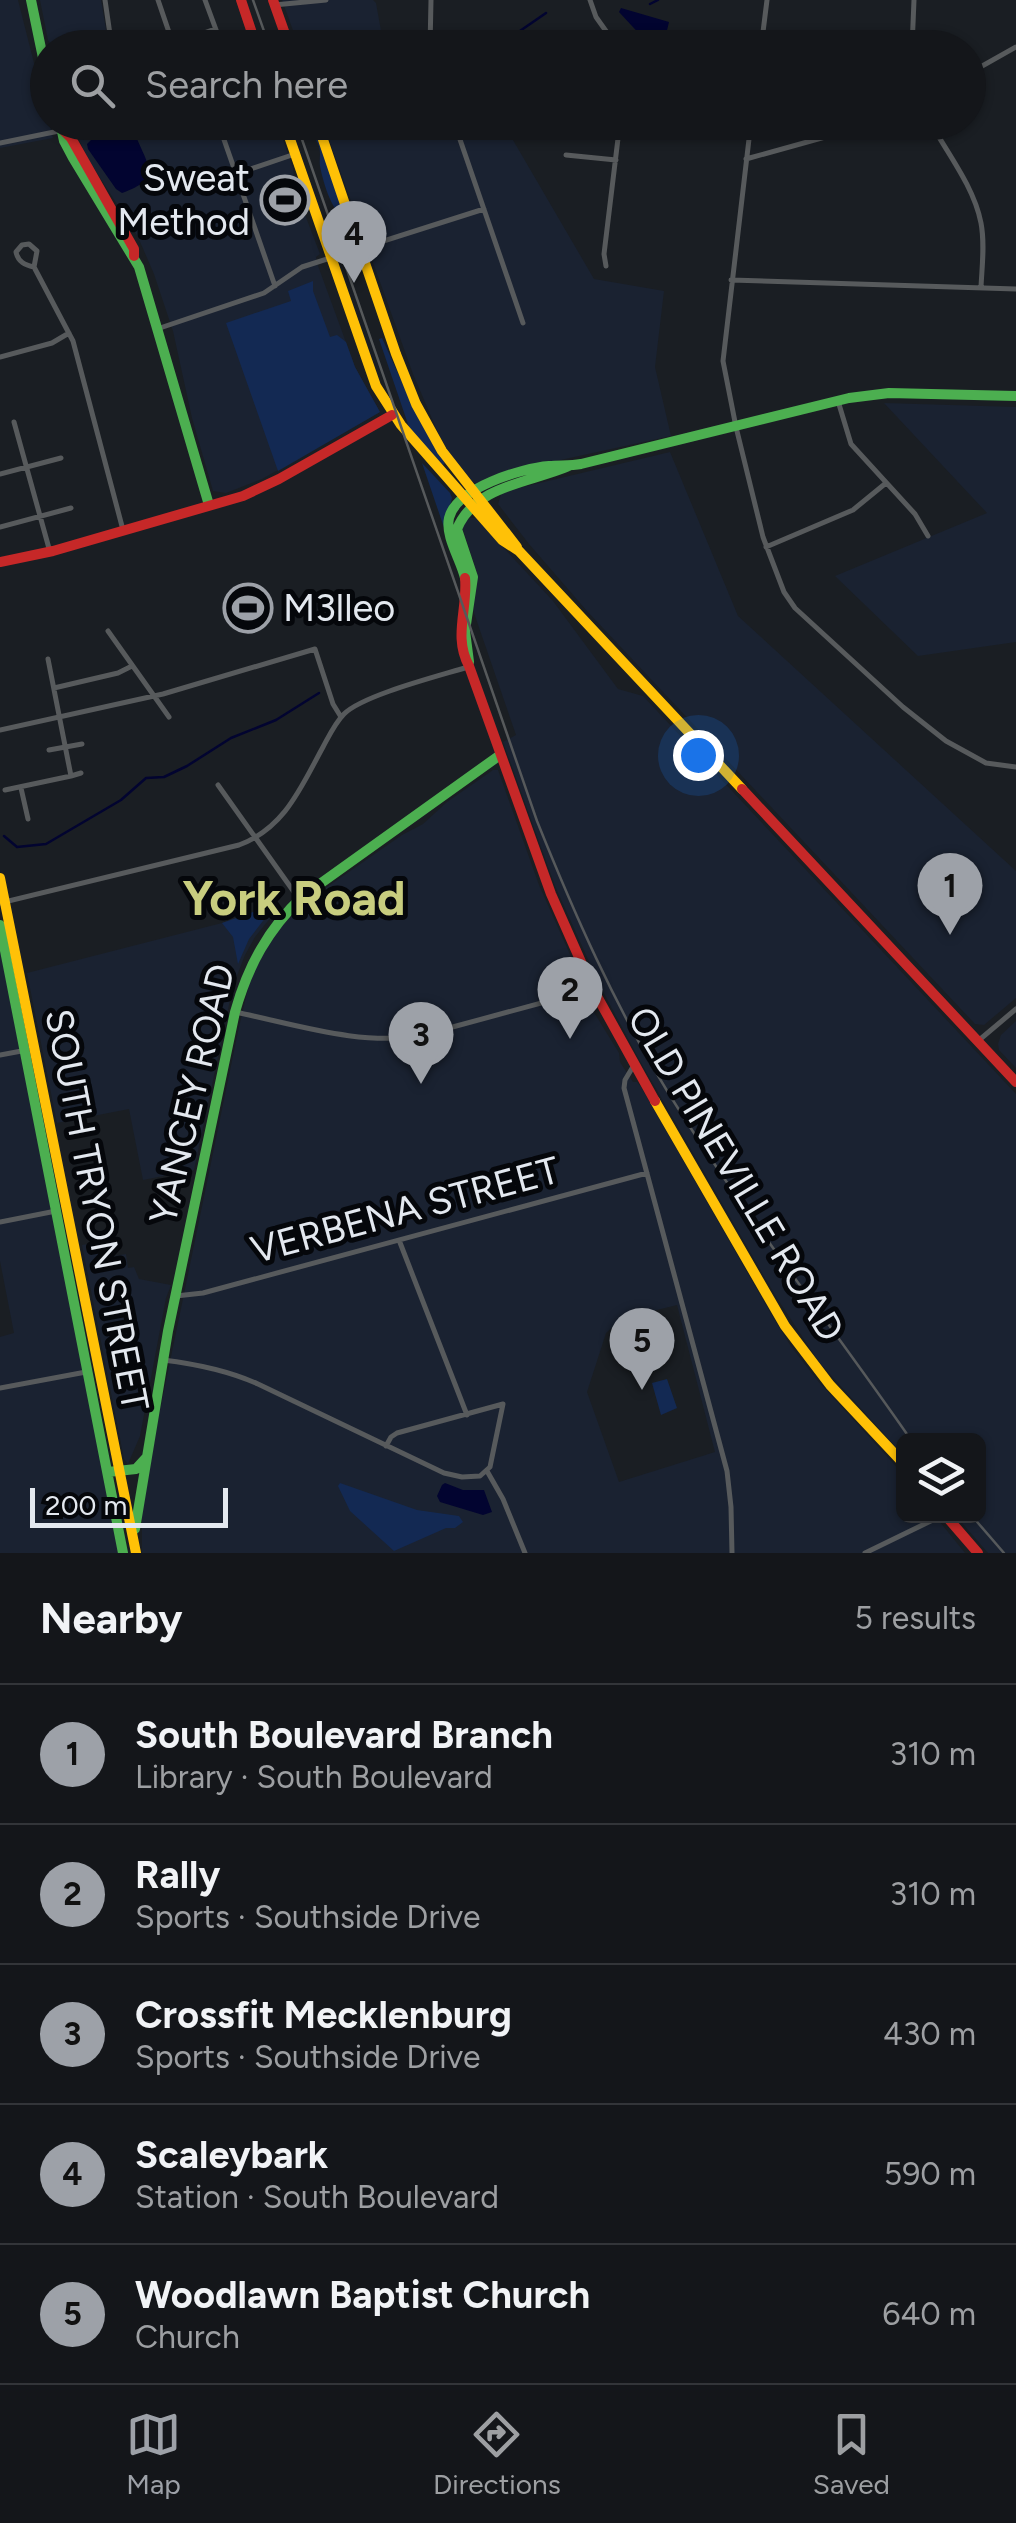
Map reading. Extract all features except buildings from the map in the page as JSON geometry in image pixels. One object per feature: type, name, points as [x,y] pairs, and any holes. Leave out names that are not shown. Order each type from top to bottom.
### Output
[{"type":"street","points":[[30,0],[37,30]]},
{"type":"street","points":[[105,0],[109,30]]},
{"type":"street","points":[[158,0],[169,30]]},
{"type":"street","points":[[205,0],[215,30]]},
{"type":"street","points":[[241,0],[251,30]]},
{"type":"street","points":[[284,30],[274,2],[326,0]]},
{"type":"street","points":[[431,30],[432,0]]},
{"type":"street","points":[[590,0],[606,30]]},
{"type":"street","points":[[762,30],[766,0]]},
{"type":"street","points":[[913,30],[914,0]]},
{"type":"street","points":[[986,64],[1016,48]]},
{"type":"street","points":[[0,143],[30,135]]},
{"type":"street","points":[[72,140],[134,249],[209,505]]},
{"type":"street","points":[[225,140],[275,286]]},
{"type":"street","points":[[291,140],[367,363],[392,414],[509,534],[519,552],[1016,1082]]},
{"type":"street","points":[[323,140],[416,404],[468,494]]},
{"type":"street","points":[[460,140],[524,323]]},
{"type":"street","points":[[606,266],[604,254],[618,140]]},
{"type":"street","points":[[748,140],[723,361],[766,546],[784,592],[795,608],[935,733],[975,758],[996,766],[1016,767]]},
{"type":"street","points":[[746,159],[814,140]]},
{"type":"street","points":[[940,140],[979,214],[983,235],[981,288]]},
{"type":"street","points":[[236,174],[296,154]]},
{"type":"street","points":[[566,155],[616,160]]},
{"type":"street","points":[[157,329],[264,292],[297,269],[484,209]]},
{"type":"street","points":[[34,267],[17,256],[22,245],[30,244],[36,252],[34,267],[70,333],[123,530]]},
{"type":"street","points":[[732,280],[1016,289]]},
{"type":"street","points":[[0,357],[52,343],[70,333]]},
{"type":"street","points":[[468,494],[496,481],[550,466],[570,466],[838,401],[889,393],[1016,396]]},
{"type":"street","points":[[838,401],[851,444],[915,514],[928,536]]},
{"type":"street","points":[[0,562],[50,552],[266,486],[392,414]]},
{"type":"street","points":[[14,422],[50,552]]},
{"type":"street","points":[[0,474],[61,458]]},
{"type":"street","points":[[477,504],[496,490],[556,474],[570,466]]},
{"type":"street","points":[[766,546],[853,510],[886,483]]},
{"type":"street","name":"OLD PINEVILLE ROAD","points":[[468,494],[450,514],[449,524],[466,576],[460,643],[469,666]]},
{"type":"street","name":"OLD PINEVILLE ROAD","points":[[477,504],[457,523],[473,578],[465,631],[469,666],[552,894],[593,989],[794,1338],[830,1386],[896,1456]]},
{"type":"street","points":[[0,527],[71,508]]},
{"type":"street","points":[[108,631],[168,716]]},
{"type":"street","points":[[0,730],[153,697],[315,649],[333,704],[341,716]]},
{"type":"street","points":[[48,659],[71,776]]},
{"type":"street","points":[[54,688],[118,674],[132,666]]},
{"type":"street","points":[[2,902],[254,838],[286,814],[341,716],[363,702],[469,666]]},
{"type":"street","points":[[49,750],[82,744]]},
{"type":"street","name":"YANCEY ROAD","points":[[135,1547],[176,1296],[235,1012],[256,954],[277,922],[299,900],[500,754]]},
{"type":"street","points":[[5,790],[81,774]]},
{"type":"street","points":[[218,785],[299,900]]},
{"type":"street","points":[[21,786],[28,819]]},
{"type":"street","name":"SOUTH TRYON STREET","points":[[0,878],[113,1472],[124,1553]]},
{"type":"street","name":"SOUTH TRYON STREET","points":[[0,924],[30,1049],[57,1210],[94,1370]]},
{"type":"street","points":[[235,1012],[358,1037],[405,1038],[593,989]]},
{"type":"street","points":[[978,1042],[1016,1009]]},
{"type":"street","points":[[0,1055],[30,1049]]},
{"type":"street","points":[[634,1065],[624,1080],[624,1088],[727,1471],[732,1553]]},
{"type":"street","name":"VERBENA STREET","points":[[176,1296],[203,1293],[647,1174]]},
{"type":"street","points":[[0,1222],[57,1210]]},
{"type":"street","points":[[399,1240],[467,1415]]},
{"type":"street","points":[[163,1360],[241,1376],[386,1446],[455,1476],[473,1477],[487,1472],[503,1404],[398,1433],[386,1446]]},
{"type":"street","points":[[0,1388],[94,1370]]},
{"type":"street","points":[[113,1472],[139,1468],[147,1457]]},
{"type":"street","name":"SOUTH TRYON STREET","points":[[113,1472],[135,1547]]},
{"type":"street","points":[[487,1472],[503,1499],[525,1553]]},
{"type":"street","points":[[865,1553],[929,1523]]},
{"type":"street","points":[[950,1523],[978,1553]]},
{"type":"shaded area","points":[[0,0],[18,0],[30,47],[30,140],[42,140],[0,148]]},
{"type":"shaded area","points":[[40,0],[101,0],[106,30],[46,30]]},
{"type":"shaded area","points":[[282,0],[373,0],[381,30],[293,30]]},
{"type":"shaded area","points":[[621,8],[669,22],[667,30],[636,30],[619,12]]},
{"type":"shaded area","points":[[79,140],[283,140],[296,191],[320,254],[317,263],[355,367],[380,412],[262,479],[226,493],[213,491],[173,331],[154,274],[138,237]]},
{"type":"shaded area","points":[[91,140],[137,140],[148,176],[122,193],[87,144]]},
{"type":"shaded area","points":[[316,140],[319,140],[343,217],[328,194]]},
{"type":"shaded area","points":[[329,140],[513,140],[594,279],[664,291],[655,367],[671,436],[542,464],[478,484],[471,482],[451,456],[413,374]]},
{"type":"shaded area","points":[[313,281],[330,337],[337,335],[346,342],[380,412],[278,471],[226,323],[291,301],[288,291]]},
{"type":"shaded area","points":[[382,338],[443,465],[410,430],[379,339]]},
{"type":"shaded area","points":[[884,403],[1016,407],[1016,642],[918,656],[835,576],[987,513]]},
{"type":"shaded area","points":[[670,452],[738,616],[1016,871],[1016,998],[984,1025],[975,1024],[587,611],[498,504],[506,491]]},
{"type":"shaded area","points":[[422,463],[452,498],[452,551]]},
{"type":"shaded area","points":[[476,518],[553,601],[618,689],[643,696],[1016,1094],[1016,1553],[988,1553],[962,1523],[986,1523],[986,1433],[896,1433],[896,1447],[819,1362],[775,1295],[640,1061],[600,986],[555,886],[503,742],[516,735],[473,610],[477,573],[462,527],[465,520]]},
{"type":"shaded area","points":[[498,770],[539,885],[589,997],[587,1001],[619,1053],[620,1062],[641,1087],[790,1345],[896,1466],[896,1523],[941,1523],[965,1553],[142,1553],[142,1513],[158,1420],[249,984],[277,931],[307,901],[423,824],[447,802]],"holes":[[[677,1305],[715,1452],[619,1482],[587,1392],[606,1333],[621,1319]]]},
{"type":"shaded area","points":[[276,904],[279,907],[255,937],[233,986],[194,1170],[143,1180],[129,1109],[57,1123],[27,973],[222,923]]},
{"type":"shaded area","points":[[276,904],[249,939],[238,964],[233,937],[222,923]]},
{"type":"shaded area","points":[[0,950],[119,1553],[0,1553],[0,1337],[14,1333],[0,1261]]},
{"type":"shaded area","points":[[1016,1021],[1016,1068],[998,1044],[1001,1035]]},
{"type":"shaded area","points":[[110,1240],[114,1256],[126,1254],[128,1268],[134,1267],[139,1279],[171,1285],[140,1436],[128,1464],[82,1245]]},
{"type":"shaded area","points":[[667,1379],[677,1408],[661,1415],[652,1383]]},
{"type":"shaded area","points":[[340,1483],[417,1510],[459,1516],[463,1522],[394,1551],[350,1511]]},
{"type":"shaded area","points":[[445,1483],[463,1490],[484,1490],[492,1512],[483,1515],[440,1502],[437,1496]]},
{"type":"waterway","points":[[650,4],[658,0]]},
{"type":"waterway","points":[[521,30],[546,13]]},
{"type":"waterway","points":[[4,836],[17,847],[46,844],[121,800],[146,778],[164,777],[187,766],[231,738],[276,720],[319,693]]},
{"type":"tram line","points":[[253,0],[264,30]]},
{"type":"tram line","points":[[302,140],[537,821],[596,958],[647,1057],[695,1134],[906,1433]]},
{"type":"tram line","points":[[978,1523],[1004,1553]]},
{"type":"traffic: fast","points":[[31,0],[37,30]]},
{"type":"traffic: fast","points":[[64,140],[139,267],[209,505]]},
{"type":"traffic: fast","points":[[465,578],[451,541],[449,518],[464,497],[507,475],[581,464],[849,398],[889,393],[1016,396]]},
{"type":"traffic: fast","points":[[469,662],[465,631],[473,577],[457,529],[465,514],[490,494],[569,466]]},
{"type":"traffic: fast","points":[[108,1472],[136,1469],[147,1457],[168,1331],[235,1012],[261,949],[303,896],[500,755]]},
{"type":"traffic: fast","points":[[0,925],[123,1553]]},
{"type":"traffic: fast","points":[[135,1529],[147,1457]]},
{"type":"traffic: slow","points":[[290,140],[376,386],[401,425],[502,540],[519,551],[742,789]]},
{"type":"traffic: slow","points":[[323,140],[416,404],[442,451],[517,547]]},
{"type":"traffic: slow","points":[[0,878],[136,1553]]},
{"type":"traffic: slow","points":[[655,1101],[785,1326],[830,1385],[896,1455]]},
{"type":"traffic: jam","points":[[241,0],[251,30]]},
{"type":"traffic: jam","points":[[273,0],[284,30]]},
{"type":"traffic: jam","points":[[72,140],[134,249],[134,256]]},
{"type":"traffic: jam","points":[[0,562],[53,551],[243,496],[392,415]]},
{"type":"traffic: jam","points":[[465,578],[461,634],[464,655],[551,894],[593,989],[655,1101]]},
{"type":"traffic: jam","points":[[742,789],[1016,1082]]},
{"type":"traffic: jam","points":[[952,1523],[978,1553]]},
{"type":"place","name":"Sweat Method","points":[[285,200]]},
{"type":"place","name":"Scaleybark","points":[[354,283]]},
{"type":"place","name":"M3lleo","points":[[248,608]]},
{"type":"place","name":"South Boulevard Branch","points":[[950,935]]},
{"type":"place","name":"Rally","points":[[570,1039]]},
{"type":"place","name":"Crossfit Mecklenburg","points":[[421,1084]]},
{"type":"place","name":"Woodlawn Baptist Church","points":[[642,1390]]},
{"type":"district","name":"York Road","points":[[294,898]]}]
